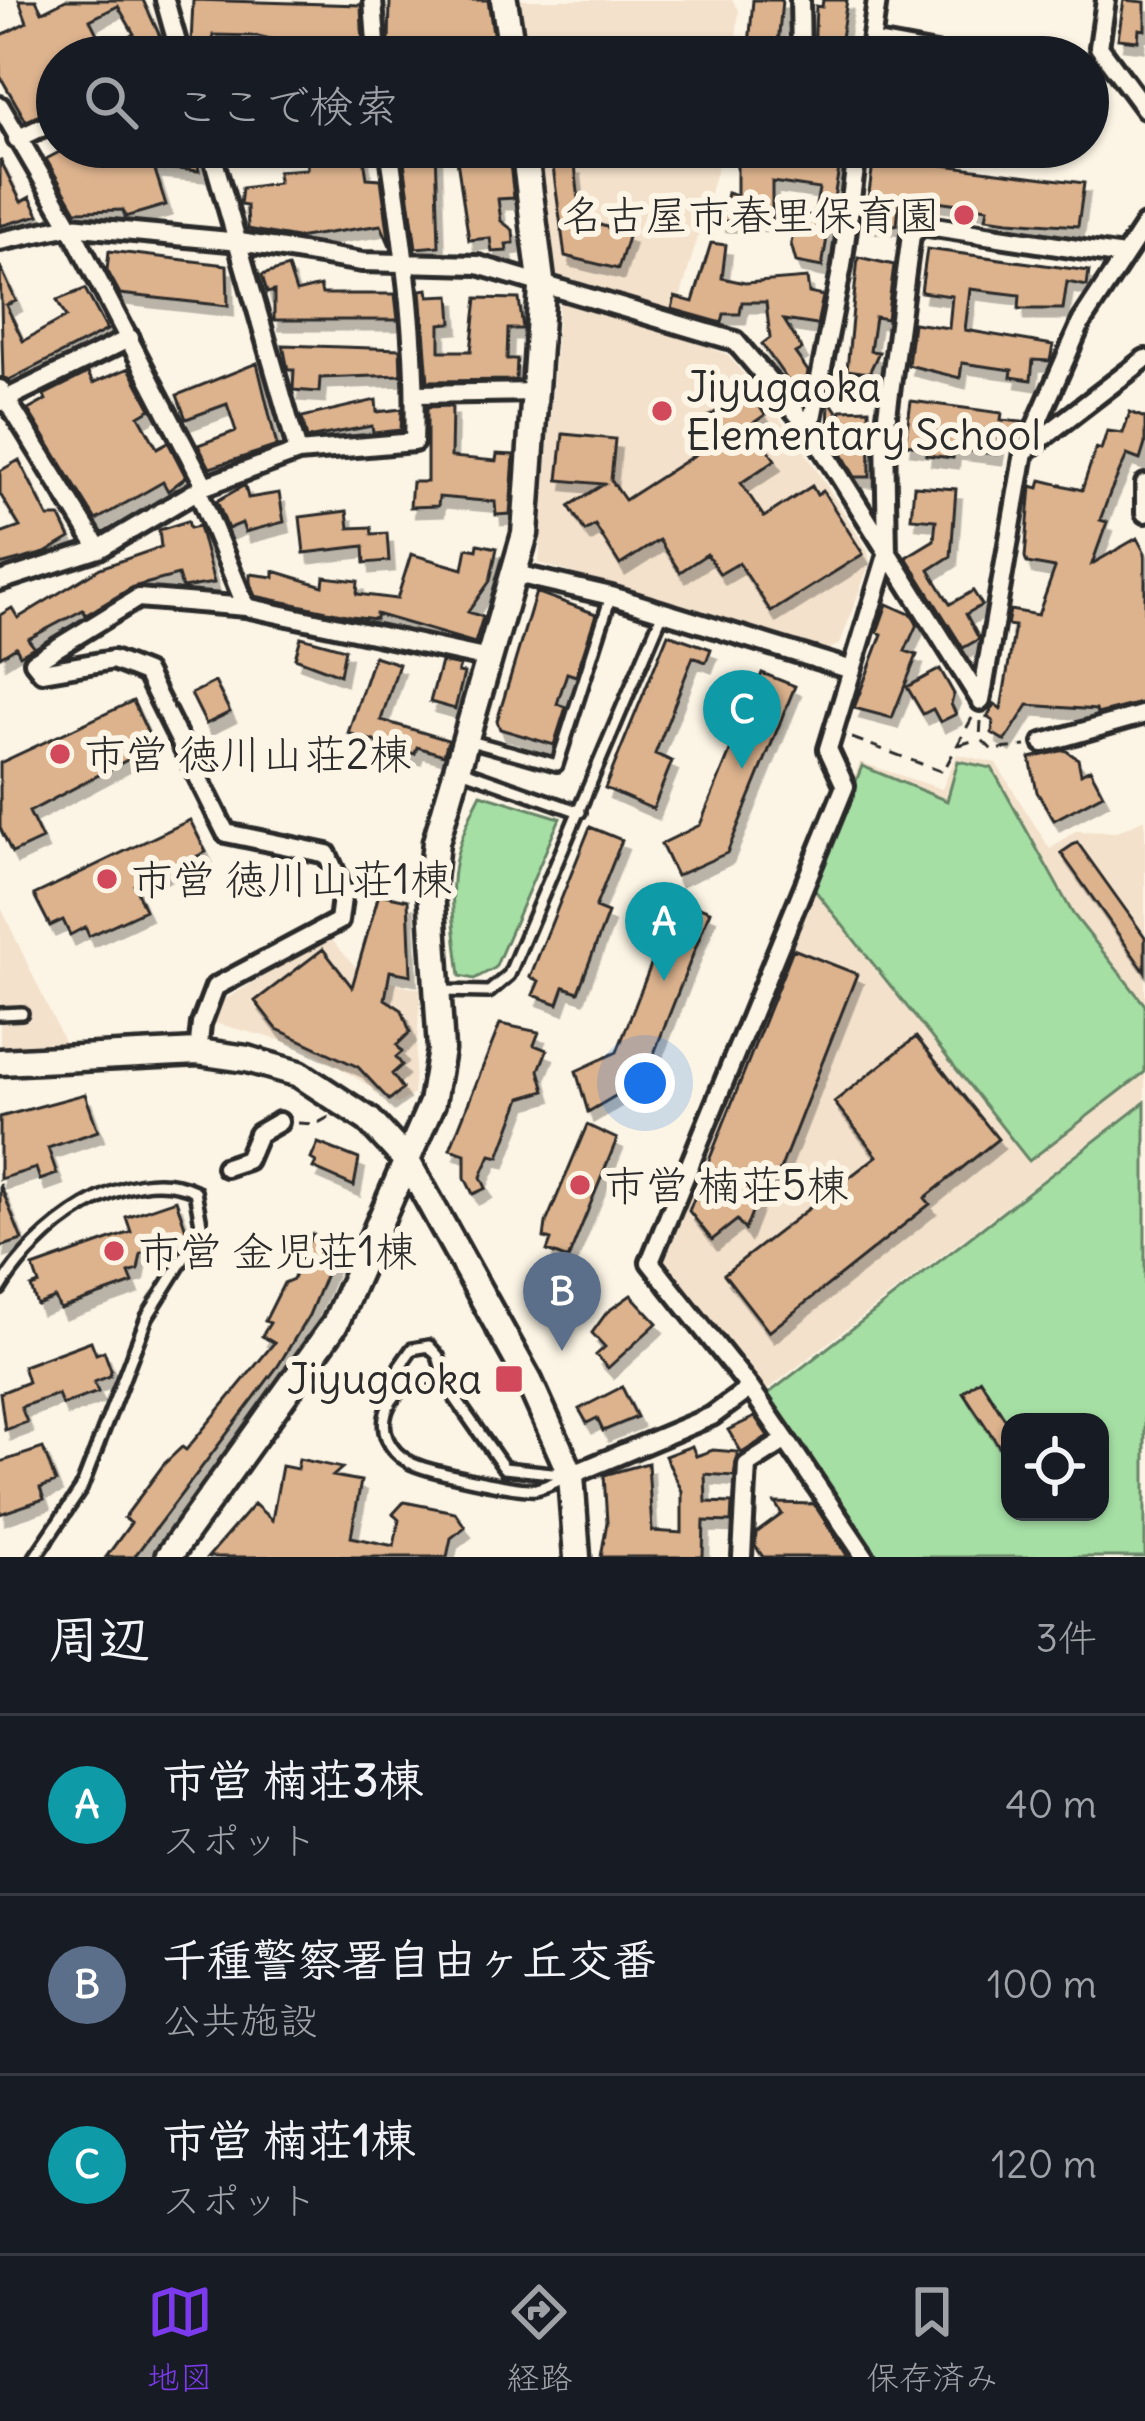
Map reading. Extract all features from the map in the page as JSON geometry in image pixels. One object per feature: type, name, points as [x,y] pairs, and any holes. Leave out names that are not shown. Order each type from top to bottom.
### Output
[{"type":"street","points":[[165,0],[175,36]]},
{"type":"street","points":[[373,0],[376,36]]},
{"type":"street","points":[[504,0],[510,36]]},
{"type":"street","points":[[800,0],[801,36]]},
{"type":"street","points":[[872,36],[877,0]]},
{"type":"street","points":[[1101,36],[1106,0]]},
{"type":"street","points":[[1109,60],[1145,110]]},
{"type":"street","points":[[0,106],[130,338],[201,488],[246,607]]},
{"type":"street","points":[[17,140],[36,130]]},
{"type":"street","points":[[217,168],[298,452]]},
{"type":"street","points":[[0,581],[99,549],[201,488],[298,452],[414,442],[416,394],[392,168]]},
{"type":"street","points":[[168,1557],[335,1324],[435,1085],[441,1050],[430,890],[455,768],[525,534],[542,288],[527,168]]},
{"type":"street","points":[[810,429],[842,266],[855,168]]},
{"type":"street","points":[[865,1557],[751,1388],[650,1262],[844,786],[828,748],[887,555],[885,430],[911,235],[921,225],[1123,256]]},
{"type":"street","points":[[981,701],[1024,452],[1082,321],[1145,225]]},
{"type":"street","points":[[0,241],[70,226],[240,242],[362,262],[478,265],[542,288],[735,341],[810,429],[981,701]]},
{"type":"street","points":[[99,549],[2,397],[130,338]]},
{"type":"street","points":[[1024,452],[1145,359]]},
{"type":"street","points":[[416,394],[538,392]]},
{"type":"street","points":[[1145,484],[1145,513]]},
{"type":"street","points":[[516,574],[611,596],[852,670]]},
{"type":"street","points":[[198,1052],[201,1024],[215,987],[339,921],[343,890],[327,854],[226,833],[146,673],[113,660],[42,673],[34,662],[138,598],[246,607],[489,659]]},
{"type":"street","points":[[1043,743],[1145,714]]},
{"type":"street","points":[[0,1062],[198,1052],[299,1074],[350,1106],[407,1161],[529,1382],[571,1475],[578,1557]]},
{"type":"street","points":[[226,1167],[247,1160],[259,1135],[278,1122]]},
{"type":"street","points":[[571,1475],[712,1416],[751,1388]]},
{"type":"street","points":[[742,1557],[746,1465],[787,1440]]},
{"type":"lane","points":[[464,740],[557,764],[611,596]]},
{"type":"lane","points":[[438,991],[489,992],[509,975],[662,612]]},
{"type":"lane","points":[[455,768],[580,812]]},
{"type":"lane","points":[[0,1014],[22,1012]]},
{"type":"lane","points":[[0,1289],[11,1269],[91,1203],[137,1182],[172,1181],[195,1191],[202,1229],[147,1317],[81,1489],[34,1557]]},
{"type":"lane","points":[[429,1346],[438,1356],[448,1388],[504,1468],[571,1475],[535,1489],[412,1464],[384,1434],[383,1413],[394,1394],[400,1366],[412,1348],[429,1346]]},
{"type":"lane","points":[[394,1394],[412,1380],[430,1378],[448,1388]]},
{"type":"path","points":[[981,701],[980,738],[992,750],[1043,743]]},
{"type":"path","points":[[833,731],[943,772],[981,701]]},
{"type":"path","points":[[957,746],[980,738]]},
{"type":"path","points":[[278,1122],[316,1124],[350,1106]]},
{"type":"shaded area","points":[[520,0],[732,0],[739,10],[736,36],[525,36]]},
{"type":"shaded area","name":"Jiyugaoka Elementary School","points":[[541,168],[717,168],[671,331],[728,355],[799,442],[868,551],[870,562],[840,644],[828,650],[539,563],[559,304],[565,300],[562,281],[554,277]]},
{"type":"shaded area","points":[[957,754],[996,763],[1050,849],[1075,831],[1116,832],[1145,819],[1145,1100],[767,1390],[663,1271],[663,1257],[860,762],[942,789]]},
{"type":"shaded area","points":[[0,905],[67,1048],[0,1053]]},
{"type":"shaded area","points":[[329,937],[364,976],[421,989],[413,1095],[397,1104],[307,1047],[210,1022],[224,1000]]},
{"type":"green space","points":[[958,761],[992,768],[1073,914],[1145,1005],[1145,1072],[1029,1161],[814,889],[862,766],[947,801]]},
{"type":"green space","points":[[481,794],[560,818],[495,968],[474,979],[460,976],[453,882],[460,842]]},
{"type":"green space","points":[[1145,1102],[1145,1557],[876,1557],[764,1397]]},
{"type":"building","points":[[19,0],[36,0],[42,12],[66,0],[143,0],[160,36],[130,36],[134,34],[118,6],[90,20],[98,36],[36,36],[36,116],[26,121],[0,76],[0,36],[27,22]]},
{"type":"building","points":[[193,0],[361,5],[362,36],[191,36]]},
{"type":"building","points":[[390,0],[488,0],[493,36],[389,36]]},
{"type":"building","points":[[753,0],[782,0],[779,36],[750,36]]},
{"type":"building","points":[[823,0],[847,0],[841,36],[815,36],[816,6],[822,7]]},
{"type":"building","points":[[1124,0],[1145,2],[1145,30],[1139,29],[1138,41],[1118,39]]},
{"type":"building","points":[[0,159],[21,202],[30,197],[39,215],[0,226]]},
{"type":"building","points":[[51,168],[154,168],[166,205],[125,217],[123,210],[76,211]]},
{"type":"building","points":[[365,168],[367,178],[381,179],[390,246],[381,225],[296,238],[248,229],[247,206],[240,205],[242,188],[278,183],[278,171]]},
{"type":"building","points":[[405,168],[437,168],[439,246],[416,248]]},
{"type":"building","points":[[458,168],[510,168],[514,198],[498,199],[501,221],[513,230],[514,243],[506,244],[507,251],[492,252],[490,238],[469,240]]},
{"type":"building","points":[[553,168],[575,168],[581,219],[629,234],[618,269],[565,256]]},
{"type":"building","points":[[737,168],[839,168],[822,267],[796,262],[791,244],[796,214],[814,216],[819,189],[772,182],[772,222],[721,221],[727,193],[737,196]]},
{"type":"building","points":[[872,168],[967,168],[1084,183],[1078,226],[986,218],[988,208],[900,196],[897,225],[865,222]]},
{"type":"building","points":[[711,243],[726,245],[722,278],[745,283],[807,278],[809,293],[823,296],[817,325],[784,320],[802,349],[795,353],[808,371],[806,383],[795,391],[762,344],[770,338],[766,302],[742,302],[740,314],[724,314],[722,323],[672,309],[675,297],[693,302]]},
{"type":"building","points":[[927,249],[1089,271],[1087,286],[1067,282],[1063,309],[1019,309],[1020,295],[970,289],[965,330],[1053,345],[1050,361],[1033,360],[1031,380],[1011,377],[1012,370],[962,363],[960,378],[908,365],[913,323],[949,328],[952,296],[921,292]]},
{"type":"building","points":[[109,251],[227,265],[228,306],[120,294],[107,270]]},
{"type":"building","points":[[858,257],[894,265],[887,319],[875,317],[870,351],[879,352],[869,373],[847,370]]},
{"type":"building","points":[[0,266],[16,301],[6,305],[23,341],[66,317],[57,300],[85,289],[107,330],[9,380],[3,377]]},
{"type":"building","points":[[288,267],[296,292],[320,286],[322,294],[395,294],[398,320],[274,320],[274,291],[267,293],[262,275]]},
{"type":"building","points":[[428,289],[429,296],[450,295],[452,323],[440,324],[440,351],[471,351],[477,298],[519,299],[523,329],[508,329],[507,359],[517,359],[516,380],[428,381],[421,290]]},
{"type":"building","points":[[283,345],[400,349],[401,375],[320,378],[319,392],[293,390],[294,370],[288,370]]},
{"type":"building","points":[[257,363],[277,446],[210,468],[198,445],[236,431],[227,404],[186,419],[177,395]]},
{"type":"building","points":[[129,368],[151,409],[139,416],[157,448],[168,442],[186,477],[168,491],[163,482],[96,520],[28,410],[46,400],[44,395],[88,373],[93,383]]},
{"type":"building","points":[[749,391],[765,415],[752,424],[775,460],[741,483],[764,517],[812,486],[817,495],[823,491],[863,554],[771,612],[739,563],[720,574],[707,554],[680,572],[659,540],[620,565],[595,525],[585,531],[569,506],[604,484],[558,480],[563,434],[615,439],[611,480],[625,500],[721,438],[708,417]]},
{"type":"building","points":[[376,400],[377,412],[402,409],[401,430],[373,433],[372,426],[307,438],[302,417]]},
{"type":"building","points":[[829,400],[840,416],[841,410],[869,409],[870,477],[855,477],[840,450],[840,437],[828,434]]},
{"type":"building","points":[[911,401],[1002,413],[1001,420],[1022,422],[1021,427],[1017,437],[999,435],[997,454],[954,449],[953,458],[926,455],[927,447],[905,444]]},
{"type":"building","points":[[452,406],[451,457],[496,461],[497,454],[514,455],[510,514],[496,515],[495,502],[439,497],[438,506],[410,507],[412,482],[427,482],[427,407]]},
{"type":"building","points":[[1130,412],[1145,418],[1145,444],[1140,460],[1127,455],[1110,493],[1100,520],[1107,522],[1092,564],[1137,538],[1145,553],[1145,702],[1097,714],[1096,710],[1028,705],[1005,741],[992,733],[993,721],[987,717],[995,704],[1001,709],[1015,626],[1007,625],[1010,610],[1038,615],[1055,568],[1027,563],[1025,557],[1031,486],[1039,488],[1041,480],[1082,490],[1096,448],[1101,450],[1107,431],[1123,433]]},
{"type":"building","points":[[19,460],[48,517],[60,517],[70,538],[45,553],[0,565],[0,534],[20,527],[0,494],[0,471]]},
{"type":"building","points":[[245,485],[248,498],[279,493],[284,522],[245,532],[242,523],[228,529],[217,501]]},
{"type":"building","points":[[914,486],[956,489],[951,556],[929,570],[950,604],[973,591],[982,605],[966,614],[979,639],[963,648],[906,557],[934,540],[936,520],[911,518]]},
{"type":"building","points":[[347,511],[349,528],[371,527],[372,534],[387,533],[389,561],[365,563],[364,546],[304,553],[300,517]]},
{"type":"building","points":[[188,521],[190,528],[199,526],[214,583],[182,588],[178,575],[133,587],[86,615],[83,610],[28,639],[34,647],[20,655],[16,647],[0,657],[0,615],[12,608],[18,618],[100,568],[161,547],[159,530]]},
{"type":"building","points":[[478,544],[497,548],[490,581],[468,612],[483,617],[475,643],[376,614],[376,619],[351,616],[255,596],[250,582],[250,574],[274,577],[274,571],[323,586],[324,577],[358,581],[357,594],[397,599],[411,554],[463,569],[467,548],[477,550]]},
{"type":"building","points":[[536,592],[596,614],[576,676],[567,673],[557,704],[566,707],[554,745],[500,729],[497,721]]},
{"type":"building","points":[[887,604],[912,615],[917,624],[905,651],[917,655],[892,718],[854,708],[882,634],[877,632]]},
{"type":"building","points":[[668,634],[711,649],[706,662],[693,657],[655,754],[672,761],[653,809],[605,788]]},
{"type":"building","points":[[301,637],[345,649],[340,675],[295,658]]},
{"type":"building","points":[[374,656],[399,664],[381,720],[448,740],[444,755],[417,747],[415,754],[348,733]]},
{"type":"building","points":[[441,662],[460,666],[458,672],[464,673],[455,709],[430,702]]},
{"type":"building","points":[[940,669],[954,694],[951,704],[956,714],[940,722],[933,709],[923,714],[907,687]]},
{"type":"building","points":[[762,673],[795,686],[727,853],[676,876],[661,844],[700,825]]},
{"type":"building","points":[[215,682],[230,712],[206,724],[191,694]]},
{"type":"building","name":"市営 徳川山荘2棟","points":[[133,701],[148,733],[138,738],[144,751],[29,812],[42,839],[12,853],[0,828],[0,763]]},
{"type":"building","points":[[1065,750],[1078,759],[1081,774],[1090,769],[1103,794],[1054,820],[1037,792],[1030,758]]},
{"type":"building","name":"市営 徳川山荘1棟","points":[[190,820],[206,852],[189,860],[197,875],[179,883],[171,868],[134,885],[145,910],[89,936],[85,927],[70,935],[63,920],[50,926],[34,895]]},
{"type":"building","points":[[590,827],[622,840],[595,908],[608,913],[578,992],[564,987],[558,1004],[533,995],[539,981],[530,977]]},
{"type":"building","points":[[1077,842],[1145,937],[1145,972],[1061,853]]},
{"type":"building","points":[[379,894],[408,900],[411,975],[390,971],[385,999],[402,1010],[410,1032],[397,1045],[402,1052],[396,1057],[402,1065],[392,1074],[403,1089],[389,1100],[358,1067],[277,1029],[255,1001],[323,949],[352,987]]},
{"type":"building","points":[[677,898],[710,911],[644,1079],[588,1112],[576,1071],[617,1052]]},
{"type":"building","points":[[793,949],[857,974],[776,1180],[766,1176],[745,1230],[737,1220],[712,1240],[689,1211]]},
{"type":"building","points":[[500,1024],[539,1032],[534,1045],[547,1050],[539,1070],[545,1091],[521,1098],[499,1157],[491,1155],[481,1177],[486,1188],[473,1194],[465,1178],[465,1154],[450,1149]]},
{"type":"building","points":[[916,1037],[998,1139],[925,1198],[930,1204],[769,1332],[724,1274],[877,1156],[834,1102]]},
{"type":"building","points":[[85,1094],[98,1131],[48,1148],[57,1174],[40,1180],[36,1168],[0,1179],[0,1117]]},
{"type":"building","name":"市営 楠荘5棟","points":[[587,1125],[617,1139],[568,1259],[547,1251],[551,1240],[544,1238],[546,1223]]},
{"type":"building","points":[[318,1143],[359,1159],[354,1186],[313,1168],[316,1162],[311,1159]]},
{"type":"building","points":[[0,1184],[22,1240],[0,1247]]},
{"type":"building","name":"市営 金児荘1棟","points":[[176,1200],[188,1235],[141,1254],[138,1270],[129,1273],[133,1283],[60,1309],[55,1298],[37,1305],[31,1287],[39,1284],[33,1267],[131,1232],[126,1217]]},
{"type":"building","points":[[312,1234],[338,1245],[309,1315],[278,1366],[134,1557],[106,1557],[131,1523],[124,1518],[164,1464],[182,1447],[186,1450],[274,1343],[262,1336],[270,1323],[265,1321],[284,1283],[293,1279]]},
{"type":"building","points":[[631,1295],[657,1323],[608,1368],[596,1355],[605,1347],[592,1333],[607,1312]]},
{"type":"building","points":[[91,1341],[96,1354],[104,1351],[111,1370],[110,1376],[94,1382],[98,1392],[62,1405],[58,1394],[21,1407],[27,1422],[5,1430],[0,1393],[28,1382],[23,1366]]},
{"type":"building","points":[[980,1379],[1001,1413],[1001,1445],[999,1446],[963,1392]]},
{"type":"building","points":[[622,1387],[637,1417],[603,1431],[597,1418],[587,1423],[579,1409]]},
{"type":"building","points":[[755,1417],[768,1436],[742,1453],[728,1430]]},
{"type":"building","points":[[692,1446],[696,1456],[713,1450],[738,1452],[734,1476],[705,1474],[706,1502],[732,1503],[731,1522],[704,1521],[703,1557],[601,1557],[607,1522],[604,1475],[648,1463],[652,1531],[682,1533],[682,1491],[665,1456]]},
{"type":"building","points":[[43,1448],[56,1482],[40,1488],[44,1499],[0,1514],[0,1462]]},
{"type":"building","points":[[299,1459],[342,1468],[333,1476],[361,1481],[351,1537],[394,1546],[399,1520],[393,1514],[404,1502],[455,1512],[465,1527],[451,1538],[447,1557],[208,1557],[254,1504],[272,1520],[282,1466],[297,1469]]},
{"type":"building","points":[[775,1503],[814,1504],[848,1557],[763,1557],[755,1546],[756,1533],[782,1514]]},
{"type":"place","name":"名古屋市春里保育園","points":[[964,215]]},
{"type":"place","name":"Jiyugaoka Elementary School","points":[[662,411]]},
{"type":"place","name":"市営 徳川山荘2棟","points":[[60,754]]},
{"type":"place","name":"市営 楠荘1棟","points":[[742,769]]},
{"type":"place","name":"市営 徳川山荘1棟","points":[[107,879]]},
{"type":"place","name":"市営 楠荘3棟","points":[[664,981]]},
{"type":"place","name":"市営 楠荘5棟","points":[[580,1185]]},
{"type":"place","name":"市営 金児荘1棟","points":[[114,1251]]},
{"type":"place","name":"千種警察署自由ヶ丘交番","points":[[562,1351]]},
{"type":"place","name":"Jiyugaoka","points":[[509,1379]]}]
